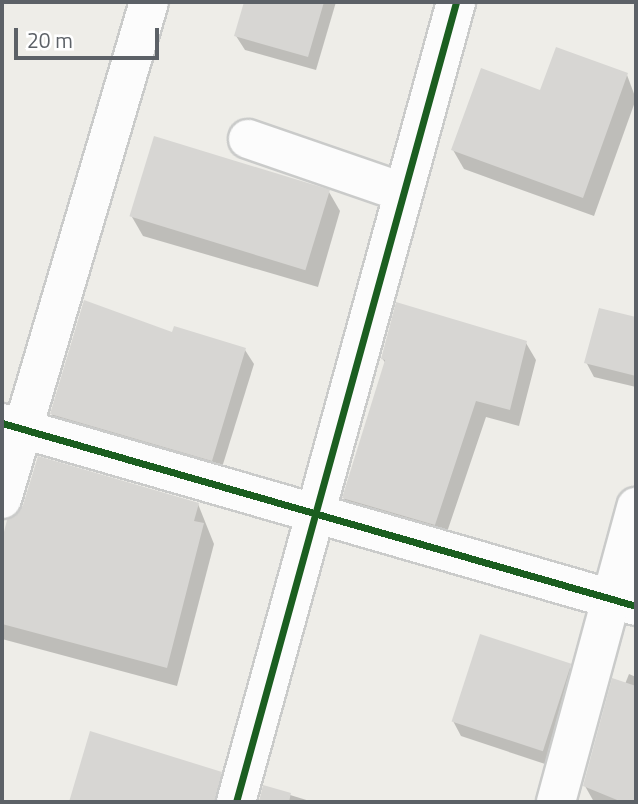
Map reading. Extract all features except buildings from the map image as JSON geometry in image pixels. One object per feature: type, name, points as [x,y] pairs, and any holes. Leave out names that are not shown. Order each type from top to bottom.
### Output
[{"type":"street","points":[[2,499],[13,426],[149,2]]},
{"type":"street","points":[[236,802],[313,513],[456,2]]},
{"type":"street","points":[[248,139],[402,192]]},
{"type":"street","points":[[13,426],[623,602]]},
{"type":"street","points":[[556,802],[623,602],[636,508]]},
{"type":"cycle path","points":[[236,802],[456,2]]},
{"type":"cycle path","points":[[2,423],[636,606]]}]
